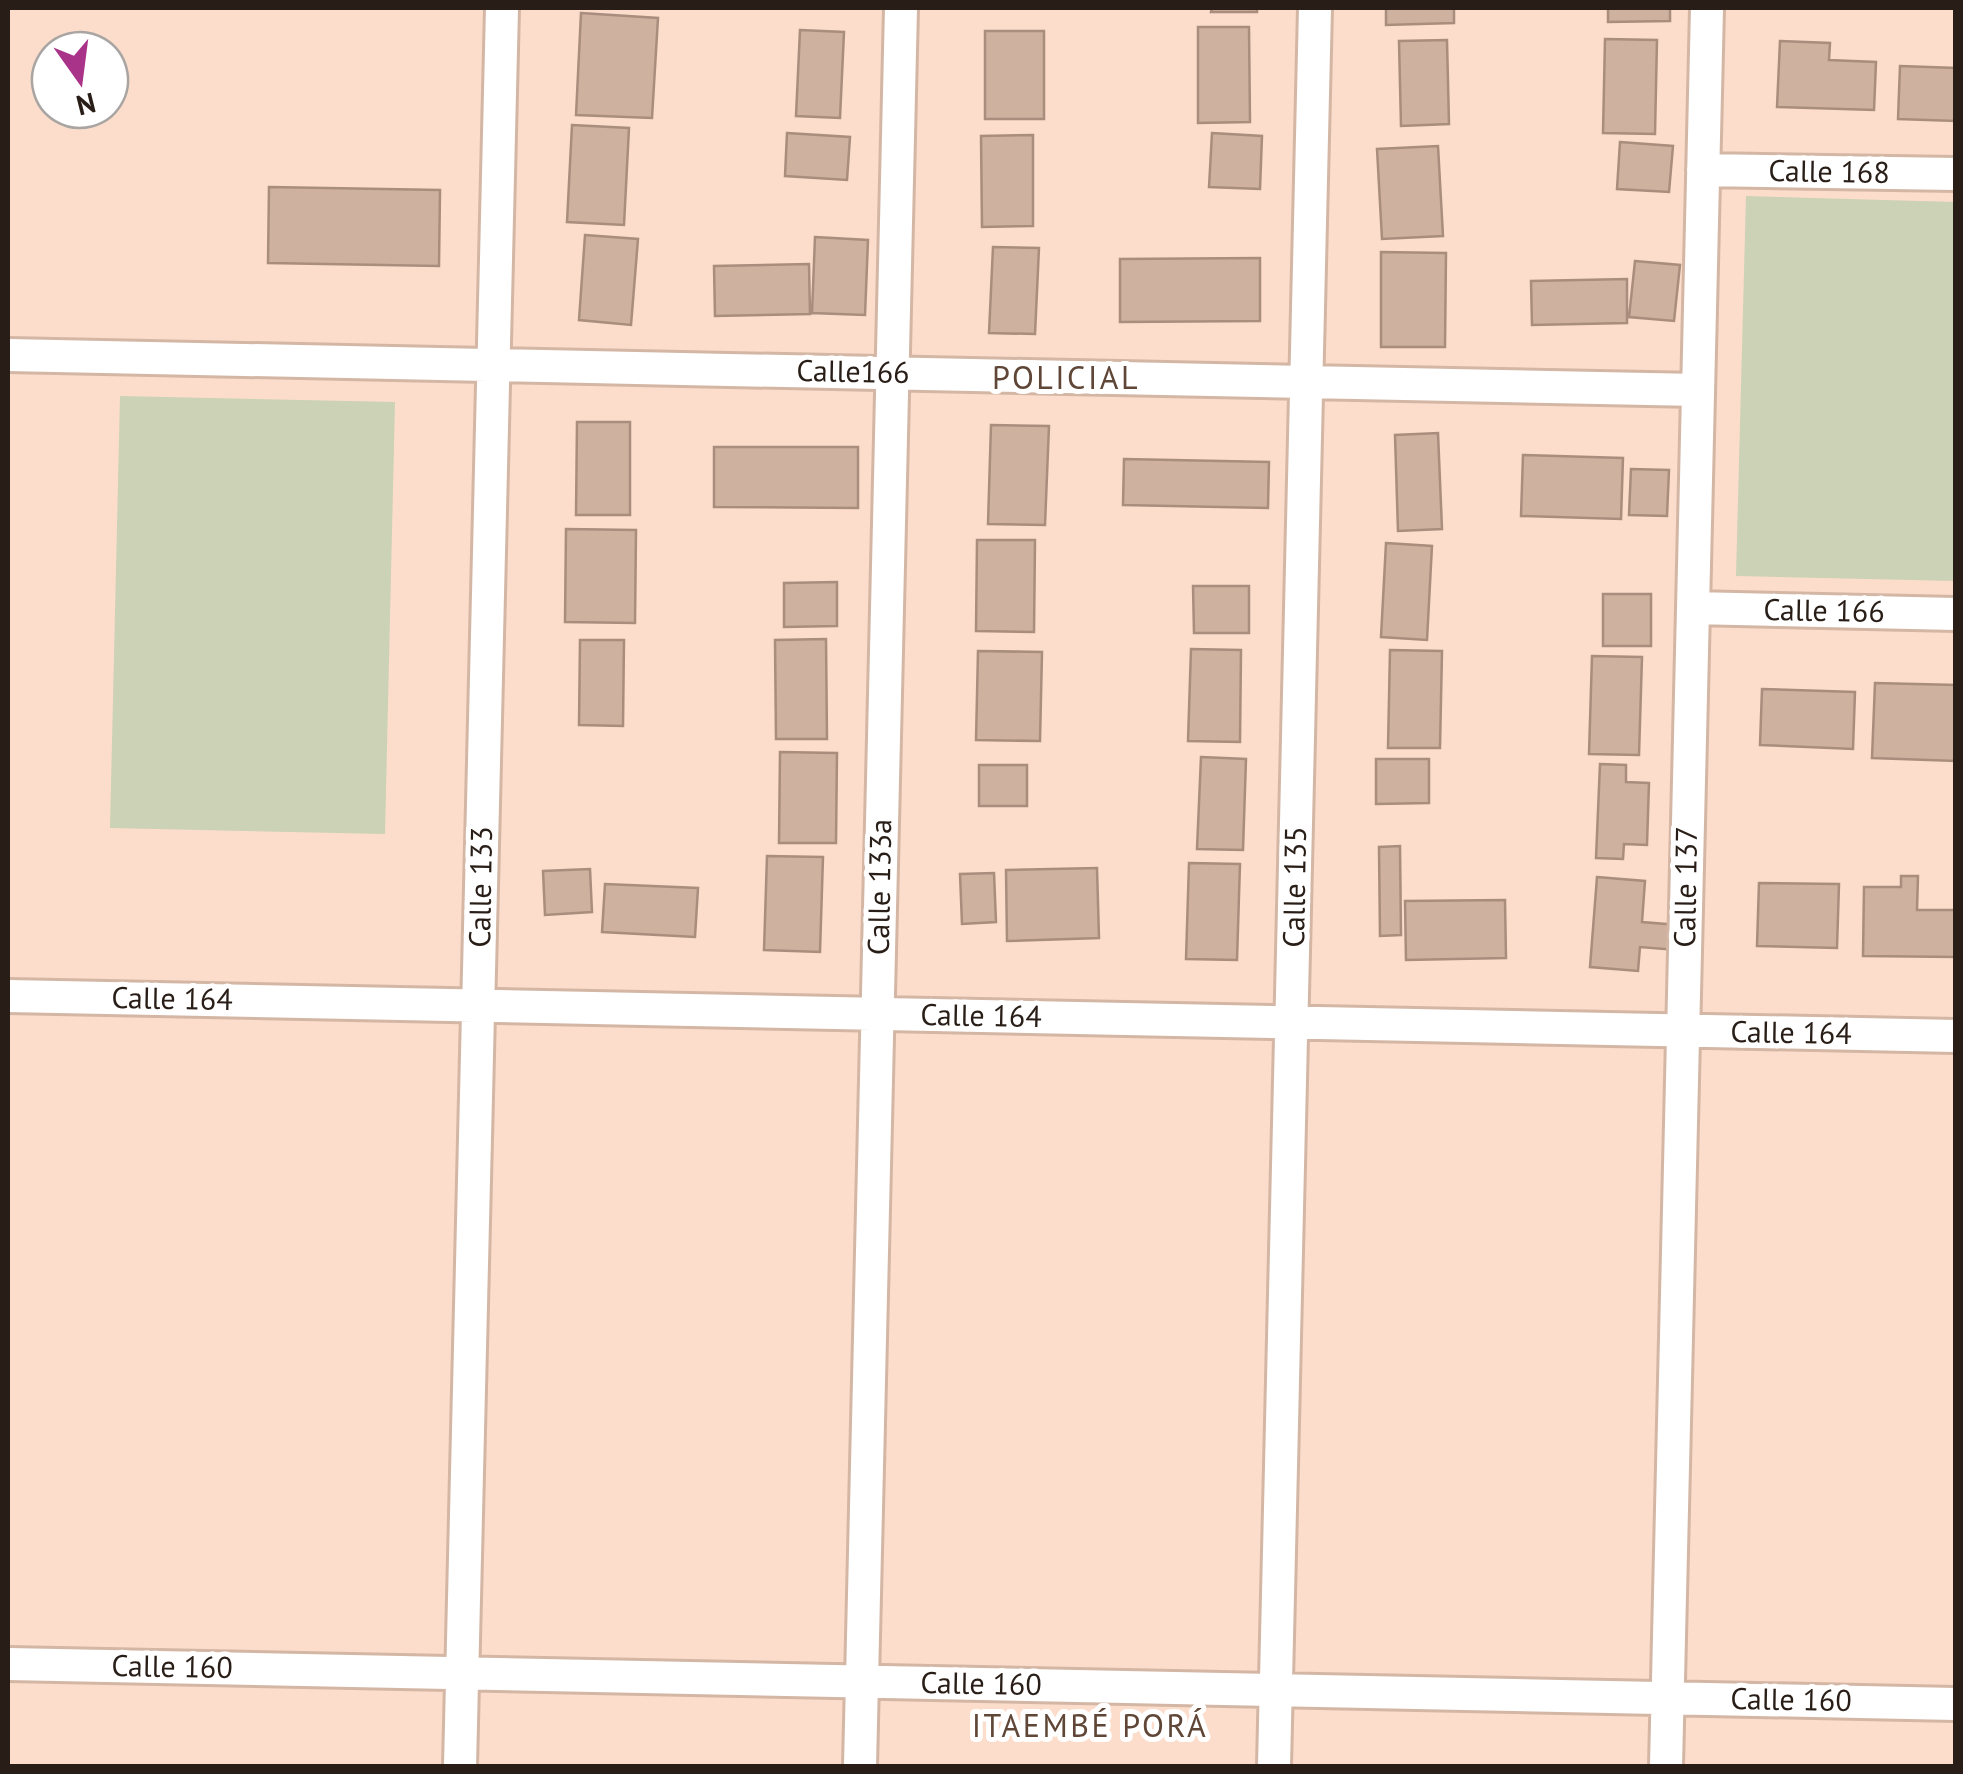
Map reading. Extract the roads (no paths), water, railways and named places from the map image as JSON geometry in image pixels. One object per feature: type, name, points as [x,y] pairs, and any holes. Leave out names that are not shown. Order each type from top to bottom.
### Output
[{"type":"street","name":"Calle 133","points":[[460,1766],[502,8]]},
{"type":"street","name":"Calle 133a","points":[[860,1766],[901,8]]},
{"type":"street","name":"Calle 135","points":[[1274,1766],[1315,8]]},
{"type":"street","name":"Calle 137","points":[[1666,1766],[1706,8]]},
{"type":"street","name":"Calle 168","points":[[1703,170],[1956,174]]},
{"type":"street","name":"Calle166","points":[[8,355],[1698,390]]},
{"type":"street","name":"Calle 166","points":[[1692,608],[1956,614]]},
{"type":"street","name":"Calle 164","points":[[8,996],[1956,1036]]},
{"type":"street","name":"Calle 160","points":[[8,1664],[1956,1704]]},
{"type":"district","name":"POLICIAL","points":[[1066,378]]},
{"type":"district","name":"ITAEMBÉ PORÁ","points":[[1090,1726]]}]
